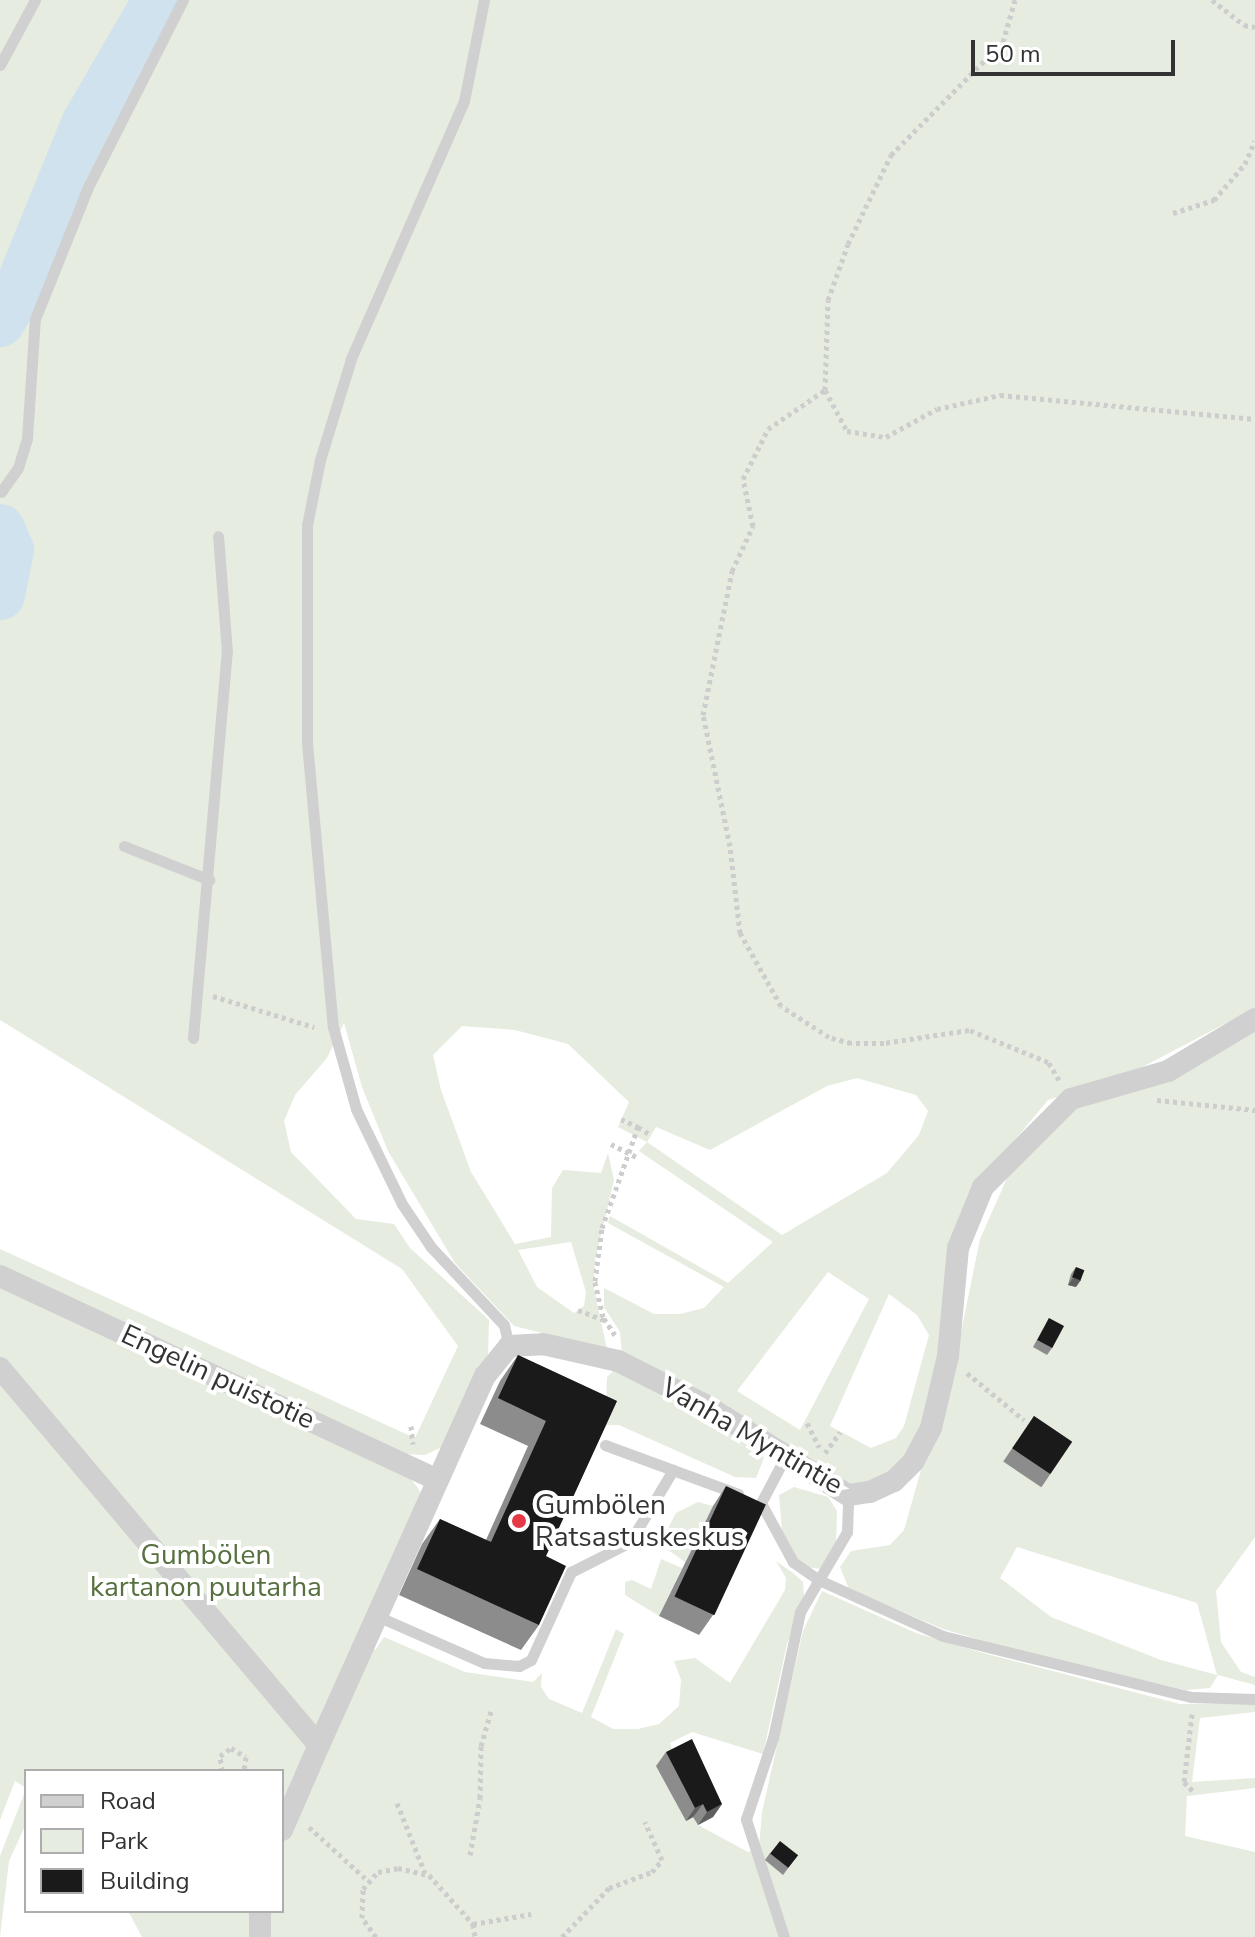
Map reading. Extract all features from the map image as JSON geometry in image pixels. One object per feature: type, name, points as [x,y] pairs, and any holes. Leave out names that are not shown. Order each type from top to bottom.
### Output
[{"type":"street","name":"Vanha Myntintie","points":[[509,1346],[543,1344],[618,1361],[707,1406],[784,1459],[848,1495],[894,1481],[913,1462],[931,1428],[948,1356],[958,1248],[983,1187],[1071,1099],[1168,1071],[1255,1019]]},
{"type":"street","name":"Engelin puistotie","points":[[0,1276],[436,1479]]},
{"type":"street","points":[[286,1820],[436,1479],[485,1376],[509,1346]]},
{"type":"street","points":[[0,1368],[319,1745]]},
{"type":"street","points":[[260,1913],[260,1937]]},
{"type":"lane","points":[[0,65],[35,0]]},
{"type":"lane","points":[[1,492],[18,468],[27,438],[35,319],[88,187],[183,0]]},
{"type":"lane","points":[[484,0],[464,101],[351,359],[307,525],[307,743],[333,1027],[356,1109],[402,1204],[431,1247],[504,1325],[509,1346]]},
{"type":"lane","points":[[193,1038],[210,880],[227,652],[218,536]]},
{"type":"lane","points":[[124,846],[210,880]]},
{"type":"lane","points":[[605,1445],[761,1503],[793,1562],[819,1580],[943,1636],[1192,1697],[1255,1699]]},
{"type":"lane","points":[[761,1503],[784,1459]]},
{"type":"lane","points":[[377,1616],[484,1663],[519,1666],[531,1660],[571,1572],[630,1542],[673,1470]]},
{"type":"lane","points":[[784,1937],[746,1819],[773,1738],[800,1612],[847,1532],[848,1495]]},
{"type":"path","points":[[1015,0],[1003,42],[891,155],[848,244],[828,300],[825,390],[847,431],[886,437],[937,409],[1000,395],[1255,419]]},
{"type":"path","points":[[1212,0],[1244,25],[1255,27]]},
{"type":"path","points":[[1173,213],[1214,200],[1245,164],[1255,141]]},
{"type":"path","points":[[825,390],[768,429],[743,479],[753,526],[732,571],[703,715],[730,846],[740,933],[781,1006],[829,1037],[851,1043],[884,1043],[969,1030],[1048,1062],[1071,1099]]},
{"type":"path","points":[[197,991],[305,1027],[333,1027]]},
{"type":"path","points":[[1145,1098],[1255,1110]]},
{"type":"path","points":[[621,1119],[651,1135]]},
{"type":"path","points":[[618,1361],[619,1342],[606,1321],[595,1281],[604,1228],[627,1152],[638,1127]]},
{"type":"path","points":[[611,1144],[636,1157]]},
{"type":"path","points":[[578,1310],[606,1321]]},
{"type":"path","points":[[948,1356],[1024,1420]]},
{"type":"path","points":[[807,1423],[823,1455]]},
{"type":"path","points":[[1192,1697],[1184,1782],[1194,1792]]},
{"type":"path","points":[[470,1855],[480,1798],[481,1746],[491,1711]]},
{"type":"path","points":[[1191,1724],[1199,1725]]},
{"type":"path","points":[[222,1769],[220,1756],[231,1748],[246,1757],[245,1769]]},
{"type":"path","points":[[397,1803],[425,1874],[473,1924],[475,1937]]},
{"type":"path","points":[[286,1820],[367,1880]]},
{"type":"path","points":[[562,1937],[609,1888],[652,1872],[662,1860],[645,1822]]},
{"type":"path","points":[[367,1880],[398,1868],[425,1874]]},
{"type":"path","points":[[367,1880],[362,1918],[376,1937]]},
{"type":"path","points":[[473,1924],[531,1914]]},
{"type":"green space","points":[[0,0],[1255,0],[1255,1008],[1129,1074],[1048,1100],[979,1183],[939,1378],[904,1468],[858,1485],[836,1480],[622,1354],[620,1332],[604,1307],[604,1288],[654,1314],[680,1314],[704,1308],[724,1287],[608,1223],[610,1216],[728,1283],[773,1242],[639,1151],[647,1142],[618,1127],[629,1102],[568,1044],[515,1030],[462,1026],[433,1055],[441,1090],[471,1172],[515,1244],[551,1237],[552,1188],[563,1170],[601,1173],[608,1153],[614,1180],[595,1260],[594,1289],[607,1349],[514,1326],[455,1263],[388,1151],[362,1087],[344,1023],[327,1058],[295,1095],[284,1121],[291,1152],[356,1219],[394,1224],[410,1248],[489,1320],[488,1357],[442,1447],[425,1455],[404,1454],[0,1265],[0,1249],[415,1438],[458,1346],[402,1269],[0,1020]],"holes":[[[857,1078],[916,1095],[928,1111],[919,1135],[887,1173],[782,1235],[647,1142],[656,1127],[710,1150],[827,1086]],[[571,1242],[586,1292],[584,1306],[574,1313],[537,1287],[518,1250]],[[828,1272],[869,1299],[800,1430],[737,1391]],[[889,1294],[917,1315],[929,1335],[904,1426],[896,1438],[871,1448],[830,1426]]]},
{"type":"green space","points":[[1255,1031],[1255,1537],[1216,1591],[1221,1642],[1241,1672],[1255,1677],[1255,1685],[1218,1675],[1210,1688],[1186,1690],[1021,1652],[943,1629],[849,1589],[840,1567],[851,1551],[890,1545],[904,1530],[921,1470],[943,1421],[980,1239],[1008,1176],[1067,1111],[1196,1065]],"holes":[[[1017,1547],[1197,1603],[1217,1675],[1161,1660],[1051,1617],[1000,1578]]]},
{"type":"green space","name":"Gumbölen kartanon puutarha","points":[[0,1283],[411,1479],[420,1491],[420,1507],[363,1645],[375,1650],[384,1637],[465,1672],[533,1682],[542,1673],[541,1687],[549,1699],[582,1713],[616,1629],[624,1634],[591,1717],[613,1729],[638,1729],[659,1724],[679,1706],[681,1680],[674,1661],[695,1658],[730,1683],[785,1590],[786,1578],[776,1561],[793,1573],[803,1582],[804,1598],[787,1644],[763,1754],[692,1732],[670,1743],[698,1825],[748,1852],[759,1847],[762,1812],[803,1631],[822,1591],[916,1633],[1180,1704],[1255,1703],[1255,1712],[1200,1718],[1192,1782],[1255,1778],[1255,1788],[1187,1796],[1185,1836],[1255,1852],[1255,1937],[142,1937],[129,1913],[284,1913],[284,1769],[24,1769],[24,1787],[15,1781],[0,1820]]},
{"type":"green space","points":[[615,1369],[677,1397],[760,1449],[764,1458],[756,1478],[735,1477],[619,1425],[605,1425],[607,1377]]},
{"type":"green space","points":[[794,1487],[828,1497],[837,1511],[836,1545],[821,1569],[807,1567],[795,1558],[782,1530],[779,1495]]},
{"type":"green space","points":[[698,1502],[713,1506],[685,1562],[664,1547],[663,1538],[676,1513]]},
{"type":"green space","points":[[661,1559],[682,1568],[659,1616],[625,1595],[625,1582],[632,1580],[651,1589]]},
{"type":"green space","points":[[24,1794],[24,1828],[9,1861],[0,1937],[0,1856]]},
{"type":"building","points":[[1076,1267],[1084,1270],[1080,1280],[1072,1277]]},
{"type":"building","points":[[1049,1318],[1064,1326],[1052,1348],[1037,1340]]},
{"type":"building","points":[[518,1355],[617,1401],[546,1556],[566,1566],[539,1625],[417,1569],[440,1519],[491,1542],[546,1421],[498,1398]]},
{"type":"building","points":[[1034,1416],[1072,1442],[1050,1474],[1012,1448]]},
{"type":"building","points":[[726,1486],[766,1505],[714,1615],[674,1597]]},
{"type":"building","points":[[692,1739],[722,1804],[707,1812],[703,1804],[695,1808],[666,1752]]},
{"type":"building","points":[[780,1841],[798,1855],[788,1868],[770,1854]]},
{"type":"waterway","points":[[0,322],[19,289],[86,124],[158,0]]},
{"type":"waterway","points":[[0,529],[9,550],[0,595]]},
{"type":"place","name":"Gumbölen Ratsastuskeskus","points":[[519,1521]]}]
